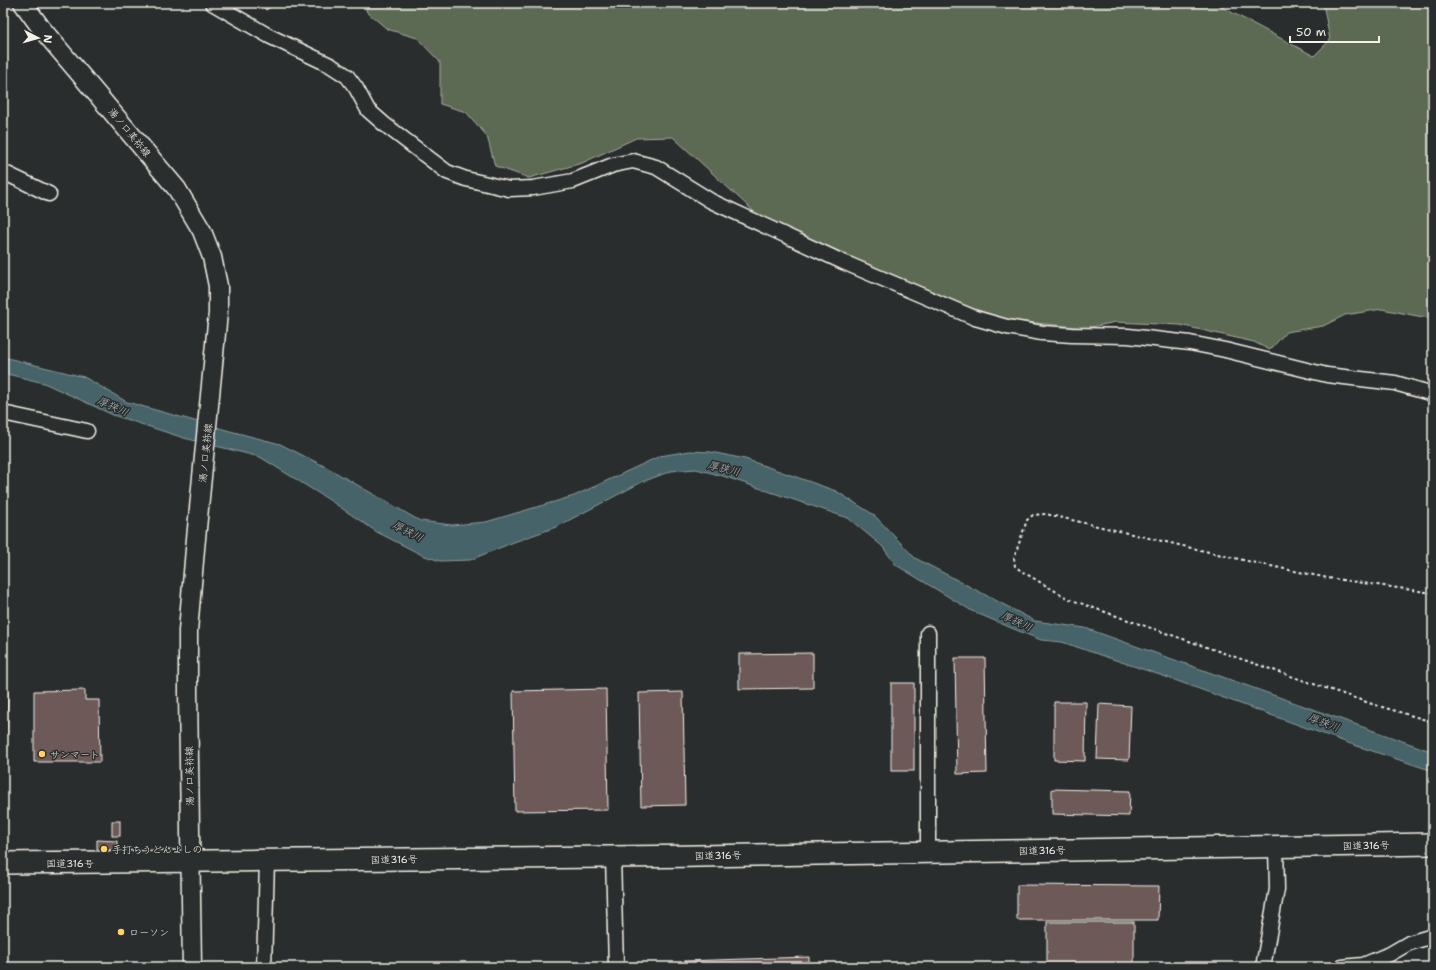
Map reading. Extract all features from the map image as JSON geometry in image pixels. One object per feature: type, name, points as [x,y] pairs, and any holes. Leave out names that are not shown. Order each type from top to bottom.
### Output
[{"type":"highway","name":"国道316号","points":[[3,863],[613,857],[1433,844]]},
{"type":"main road","name":"湯ノ口美祢線","points":[[23,3],[41,28],[177,189],[202,230],[212,258],[218,286],[218,313],[213,372],[188,631],[192,967]]},
{"type":"street","points":[[212,3],[269,36],[336,68],[347,76],[356,88],[368,110],[384,124],[447,172],[466,179],[508,189],[533,188],[573,181],[613,165],[633,161],[656,166],[711,201],[843,262],[975,318],[1007,327],[1042,333],[1128,336],[1190,343],[1327,374],[1395,383],[1433,394]]},
{"type":"street","points":[[3,172],[50,194]]},
{"type":"street","points":[[3,413],[87,431]]},
{"type":"street","points":[[928,633],[928,852]]},
{"type":"street","points":[[1263,967],[1277,889],[1276,846]]},
{"type":"street","points":[[613,857],[616,967]]},
{"type":"street","points":[[264,967],[267,861]]},
{"type":"street","points":[[1342,967],[1362,965],[1390,954],[1409,943],[1433,936]]},
{"type":"path","points":[[1433,594],[1321,576],[1256,563],[1046,514],[1033,515],[1026,520],[1014,558],[1015,566],[1021,571],[1069,598],[1122,618],[1372,704],[1433,722]]},
{"type":"green space","points":[[368,3],[1214,3],[1314,56],[1330,40],[1323,3],[1433,3],[1433,319],[1382,309],[1345,315],[1323,326],[1286,332],[1270,350],[1254,342],[1180,325],[1116,322],[1086,328],[1007,320],[926,292],[774,230],[673,137],[636,138],[582,163],[529,178],[495,166],[487,136],[466,112],[440,104],[440,62],[417,38],[387,29],[366,11]]},
{"type":"water","name":"厚狭川","points":[[3,357],[84,377],[127,402],[280,444],[326,467],[420,521],[452,525],[486,522],[574,496],[660,456],[690,451],[711,452],[745,459],[836,491],[874,515],[915,558],[1035,621],[1085,628],[1433,752],[1433,771],[1348,743],[1169,678],[1062,642],[1041,640],[1009,627],[972,611],[896,565],[882,546],[848,518],[723,476],[696,469],[671,471],[642,482],[556,527],[470,560],[440,561],[422,555],[377,532],[331,501],[260,457],[184,438],[113,415],[44,383],[3,373]]},
{"type":"building","points":[[262,3],[276,3],[266,10]]},
{"type":"building","points":[[813,653],[813,688],[739,689],[739,654]]},
{"type":"building","points":[[955,658],[985,658],[987,773],[957,774]]},
{"type":"building","points":[[891,683],[914,683],[914,771],[891,771]]},
{"type":"building","points":[[606,689],[608,810],[515,811],[513,691]]},
{"type":"building","points":[[85,690],[85,700],[99,700],[100,762],[34,762],[34,691]]},
{"type":"building","points":[[3,692],[8,692],[6,761],[3,761]]},
{"type":"building","points":[[683,692],[685,805],[641,806],[639,693]]},
{"type":"building","points":[[1054,702],[1086,702],[1085,761],[1054,760]]},
{"type":"building","points":[[1099,704],[1131,706],[1129,760],[1097,759]]},
{"type":"building","points":[[1052,789],[1130,791],[1129,816],[1052,814]]},
{"type":"building","points":[[112,821],[120,821],[120,836],[112,836]]},
{"type":"building","points":[[97,840],[117,841],[117,850],[97,850]]},
{"type":"building","points":[[1017,885],[1159,886],[1158,920],[1017,920]]},
{"type":"building","points":[[1047,922],[1134,922],[1134,967],[1047,967]]},
{"type":"building","points":[[809,957],[809,967],[684,967],[684,961]]},
{"type":"place","name":"サンマート","points":[[42,754]]},
{"type":"place","name":"手打ちうどんよしの","points":[[104,849]]},
{"type":"place","name":"ローソン","points":[[121,932]]}]
